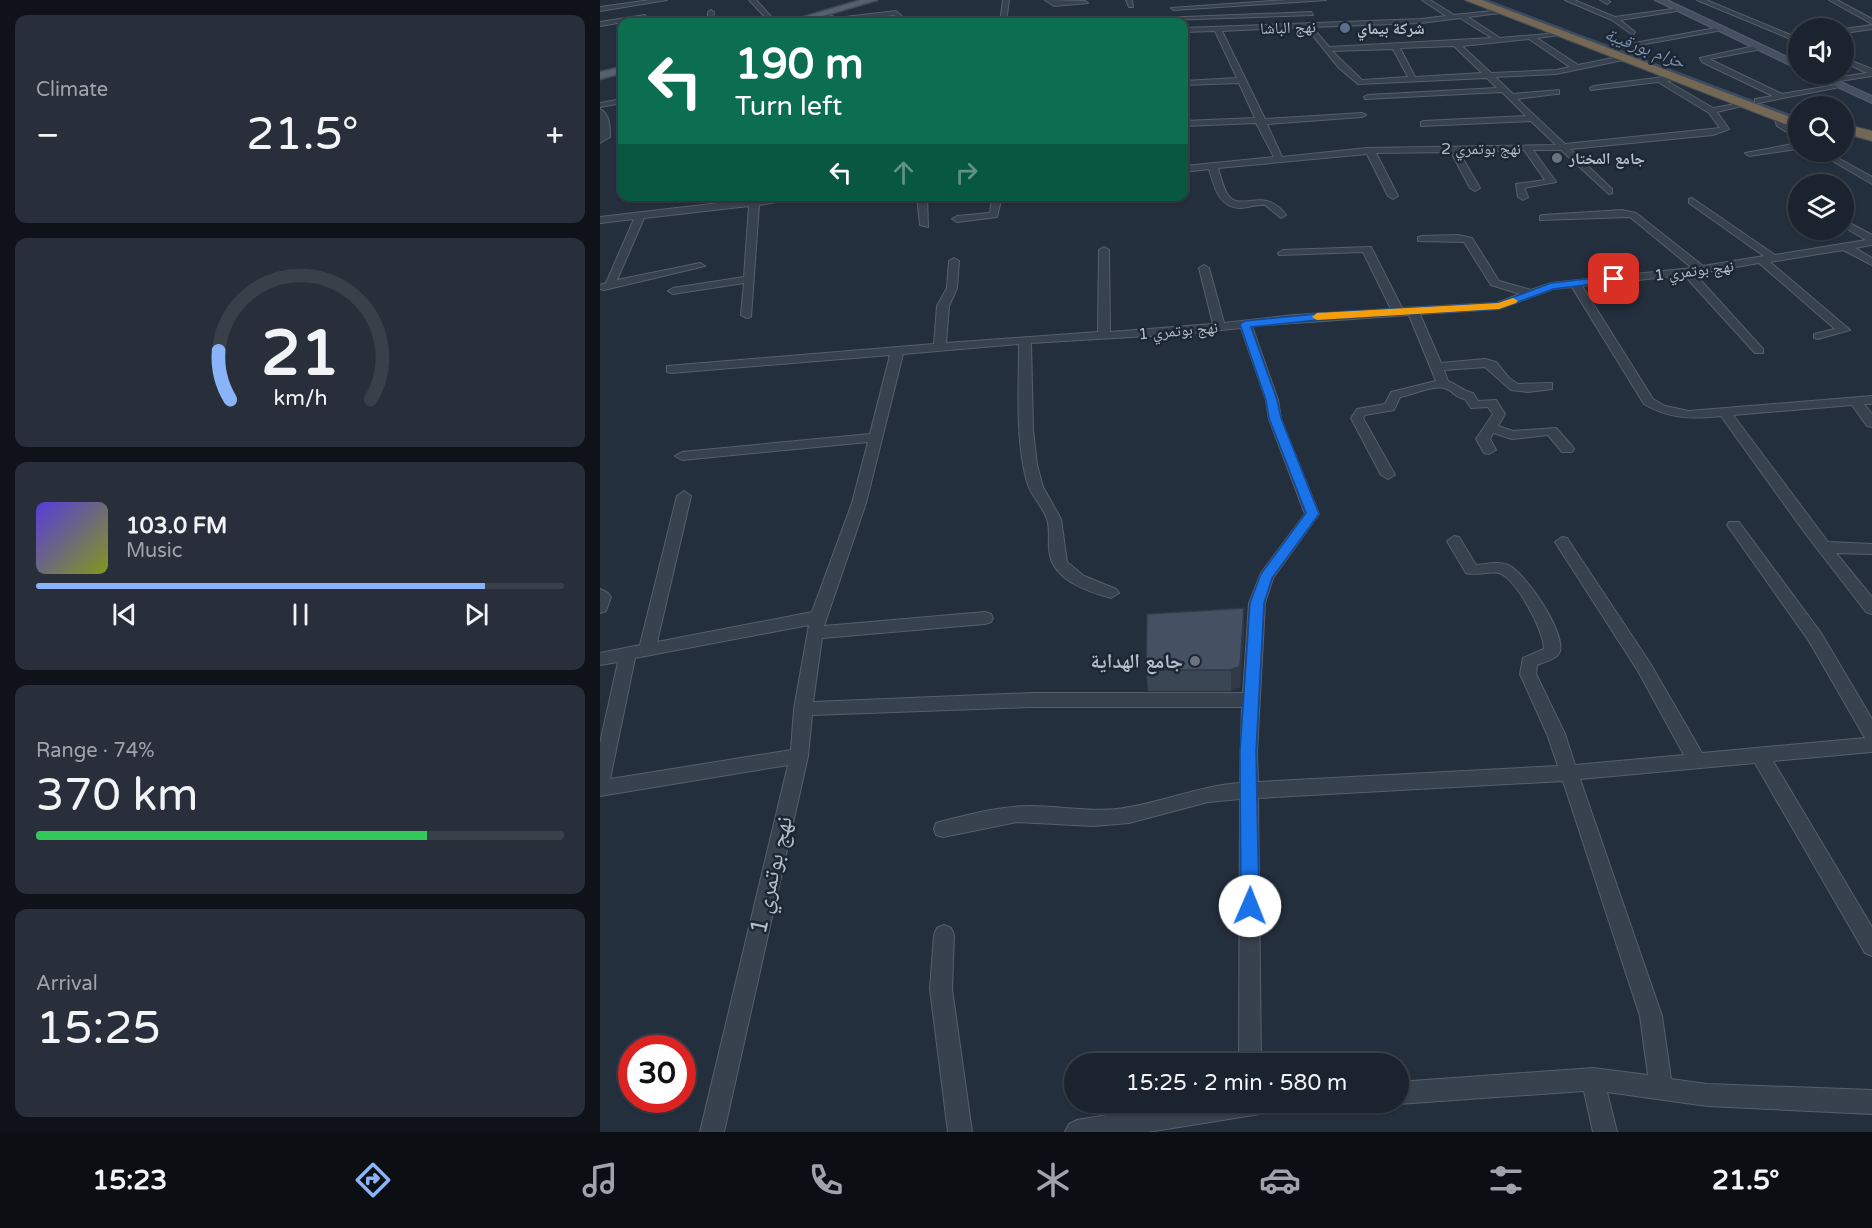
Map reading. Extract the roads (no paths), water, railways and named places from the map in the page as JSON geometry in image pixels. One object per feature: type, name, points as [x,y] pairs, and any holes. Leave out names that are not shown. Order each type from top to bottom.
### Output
[{"type":"highway","points":[[1471,0],[1496,6],[1618,53],[1664,79],[1788,122]]},
{"type":"highway","points":[[1496,6],[1557,34],[1788,112]]},
{"type":"highway","points":[[1854,132],[1872,136]]},
{"type":"highway","points":[[1854,142],[1872,146]]},
{"type":"main road","points":[[806,18],[870,0]]},
{"type":"main road","points":[[600,76],[618,73]]},
{"type":"street","points":[[600,9],[664,0]]},
{"type":"street","points":[[752,0],[769,18]]},
{"type":"street","points":[[1004,18],[1006,0]]},
{"type":"street","points":[[1048,0],[1054,4],[1085,3]]},
{"type":"street","points":[[1174,18],[1177,0]]},
{"type":"street","points":[[1174,8],[1323,0]]},
{"type":"street","points":[[1425,0],[1499,40]]},
{"type":"street","points":[[1568,0],[1614,19],[1633,33]]},
{"type":"street","points":[[1660,0],[1788,61]]},
{"type":"street","points":[[1700,0],[1788,35]]},
{"type":"street","points":[[1832,0],[1872,22]]},
{"type":"street","points":[[640,2],[646,18]]},
{"type":"street","points":[[1303,2],[1317,26]]},
{"type":"street","points":[[1614,19],[1710,4]]},
{"type":"street","name":"نهج الباشا","points":[[1188,30],[1382,23],[1459,17],[1496,6]]},
{"type":"street","points":[[711,12],[711,18]]},
{"type":"street","points":[[850,18],[891,12],[901,18]]},
{"type":"street","points":[[821,14],[831,18]]},
{"type":"street","points":[[1188,20],[1311,14]]},
{"type":"street","points":[[600,24],[618,22]]},
{"type":"street","points":[[1382,23],[1388,30]]},
{"type":"street","points":[[1351,24],[1357,32]]},
{"type":"street","points":[[1308,26],[1318,42],[1328,49],[1357,81],[1488,77],[1577,68],[1618,53],[1720,29]]},
{"type":"street","points":[[1854,30],[1872,27]]},
{"type":"street","points":[[1218,29],[1244,80],[1259,121],[1280,161]]},
{"type":"street","points":[[1328,49],[1397,43],[1456,44],[1557,34]]},
{"type":"street","points":[[1531,37],[1577,68]]},
{"type":"street","points":[[1362,39],[1368,47]]},
{"type":"street","points":[[1397,43],[1413,80]]},
{"type":"street","points":[[1456,44],[1609,191]]},
{"type":"street","points":[[1758,47],[1704,58],[1782,97]]},
{"type":"street","points":[[1854,65],[1872,73]]},
{"type":"street","points":[[1854,78],[1872,73]]},
{"type":"street","points":[[1594,88],[1664,79],[1712,111],[1742,105]]},
{"type":"street","points":[[1188,83],[1244,80]]},
{"type":"street","points":[[1758,101],[1831,84]]},
{"type":"street","points":[[1837,84],[1872,100]]},
{"type":"street","points":[[1368,97],[1556,92]]},
{"type":"street","points":[[600,105],[618,102]]},
{"type":"street","points":[[600,111],[605,122],[606,137],[600,140]]},
{"type":"street","name":"نهج بوتمري 2","points":[[1188,169],[1370,151],[1564,147],[1725,129],[1712,111]]},
{"type":"street","points":[[1188,124],[1362,115]]},
{"type":"street","points":[[1424,124],[1533,117]]},
{"type":"street","points":[[1776,118],[1788,130]]},
{"type":"street","points":[[1749,153],[1788,147]]},
{"type":"street","points":[[1453,148],[1475,188]]},
{"type":"street","points":[[1523,197],[1519,186],[1551,182],[1527,148]]},
{"type":"street","points":[[1370,151],[1393,196]]},
{"type":"street","points":[[1839,162],[1872,181]]},
{"type":"street","points":[[1213,167],[1229,202],[1241,204],[1270,202],[1281,216]]},
{"type":"street","points":[[600,220],[763,201]]},
{"type":"street","points":[[923,201],[925,225]]},
{"type":"street","points":[[957,219],[994,215],[996,201]]},
{"type":"street","points":[[1692,201],[1769,260],[1844,330],[1818,336]]},
{"type":"street","points":[[747,315],[754,202]]},
{"type":"street","points":[[1543,218],[1622,213],[1633,215],[1701,270]]},
{"type":"street","points":[[605,287],[641,214]]},
{"type":"street","points":[[1854,229],[1872,240]]},
{"type":"street","points":[[1422,239],[1468,240],[1495,283],[1529,293]]},
{"type":"street","name":"نهج بوتمري 1","points":[[712,1132],[799,756],[803,709],[816,625],[859,503],[897,352],[1025,340],[1499,306],[1529,293],[1575,283],[1701,270],[1846,247],[1872,240]]},
{"type":"street","points":[[1846,247],[1872,262]]},
{"type":"street","points":[[1284,253],[1367,249],[1398,312]]},
{"type":"street","points":[[1104,250],[1104,336]]},
{"type":"street","points":[[940,348],[943,306],[952,288],[954,261]]},
{"type":"street","points":[[605,287],[700,266]]},
{"type":"street","points":[[1204,268],[1220,327]]},
{"type":"street","points":[[1687,272],[1759,351]]},
{"type":"street","points":[[673,291],[749,279]]},
{"type":"street","points":[[1575,283],[1648,401],[1661,409],[1682,414],[1725,413],[1872,400]]},
{"type":"street","points":[[1413,311],[1443,383]]},
{"type":"street","points":[[1245,324],[1272,400],[1275,418],[1312,514],[1266,577],[1257,603],[1250,700],[1250,1053]]},
{"type":"street","points":[[1025,340],[1028,437],[1032,471],[1040,497],[1054,518],[1056,552],[1061,565],[1069,573],[1112,593]]},
{"type":"street","points":[[671,369],[897,352]]},
{"type":"street","points":[[1438,367],[1485,363],[1492,365],[1507,385],[1515,388],[1548,386]]},
{"type":"street","points":[[1388,475],[1357,418],[1361,412],[1390,407],[1395,394],[1443,383],[1454,388],[1460,395],[1469,396],[1475,405],[1492,404],[1499,414],[1483,439],[1489,450]]},
{"type":"street","points":[[1855,401],[1872,423]]},
{"type":"street","points":[[1725,413],[1872,608]]},
{"type":"street","points":[[1491,428],[1512,435],[1551,430],[1567,449]]},
{"type":"street","points":[[682,456],[876,437]]},
{"type":"street","points":[[647,649],[684,496]]},
{"type":"street","points":[[1734,525],[1815,637],[1872,735]]},
{"type":"street","points":[[1454,541],[1471,569],[1502,569],[1516,579],[1552,639],[1552,652],[1529,662],[1528,674],[1556,734],[1651,1016],[1661,1087]]},
{"type":"street","points":[[1562,542],[1644,667],[1697,761]]},
{"type":"street","points":[[1824,547],[1872,549]]},
{"type":"street","points":[[600,595],[603,597],[600,607]]},
{"type":"street","points":[[600,659],[628,655],[647,649],[816,625],[985,618]]},
{"type":"street","points":[[628,655],[600,786],[799,756]]},
{"type":"street","points":[[803,709],[1032,700],[1250,700]]},
{"type":"street","points":[[943,829],[995,816],[1027,814],[1115,817],[1153,810],[1198,795],[1249,790],[1568,773],[1872,745]]},
{"type":"street","points":[[1760,755],[1872,946]]},
{"type":"street","points":[[944,935],[941,989],[960,1132]]},
{"type":"street","points":[[1593,1079],[1605,1132]]},
{"type":"street","points":[[1409,1092],[1593,1079],[1707,1095],[1872,1102]]},
{"type":"street","points":[[1077,1132],[1141,1126],[1203,1113]]},
{"type":"water","points":[[1476,0],[1489,0],[1788,113],[1788,119]]},
{"type":"place","name":"شركة بيماي","points":[[1345,28]]},
{"type":"place","name":"جامع المختار","points":[[1557,158]]},
{"type":"place","name":"جامع الهداية","points":[[1195,661]]},
{"type":"water label","name":"حزام بورقيبة","points":[[1645,48]]}]
